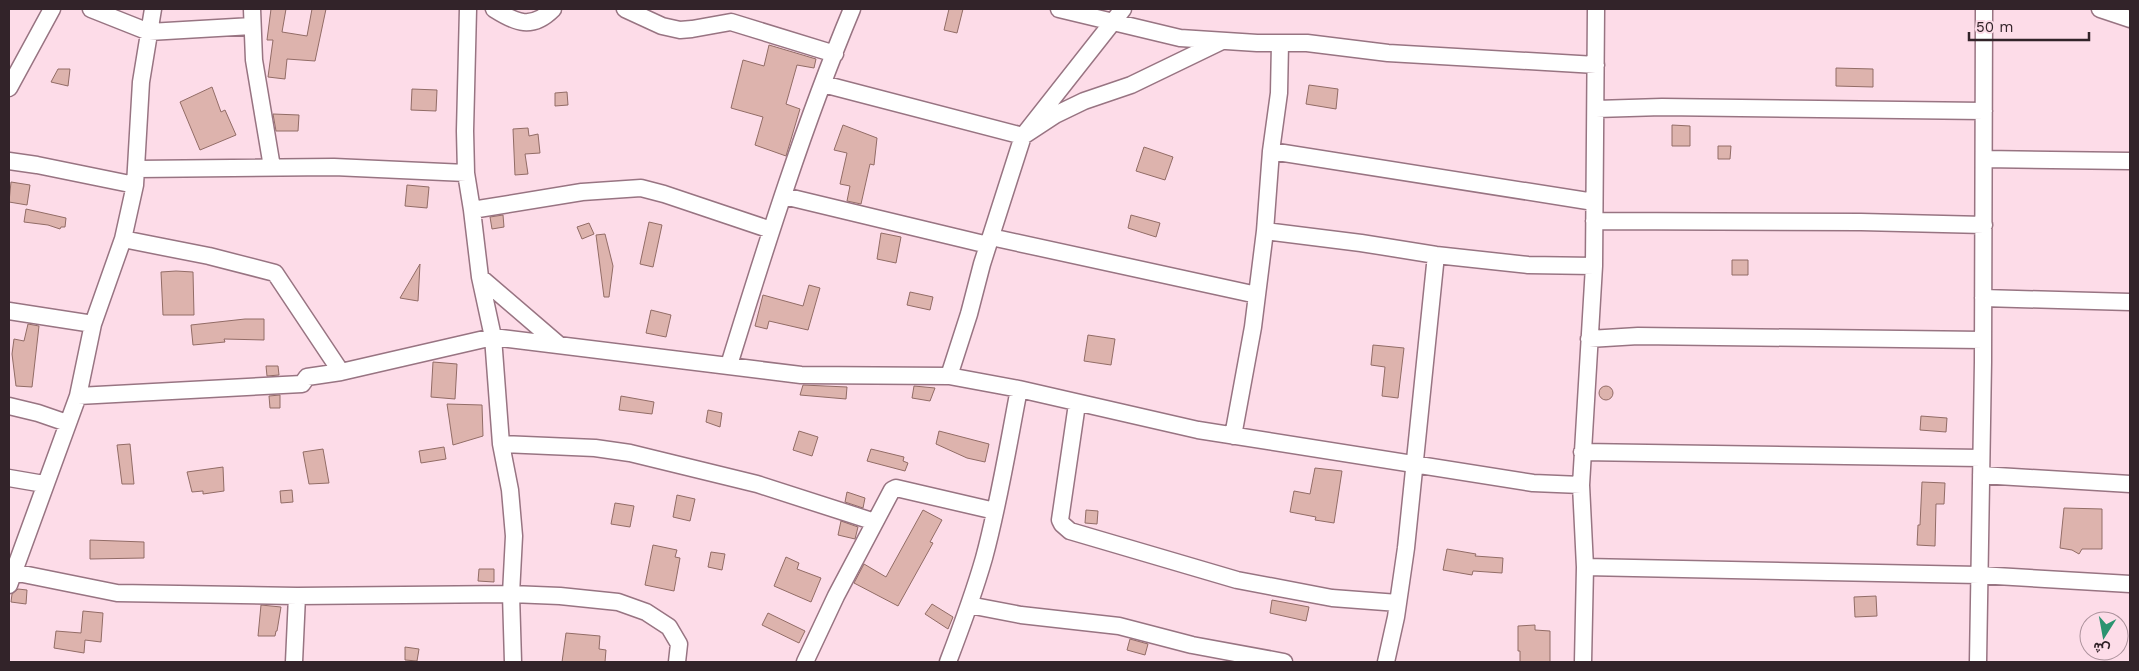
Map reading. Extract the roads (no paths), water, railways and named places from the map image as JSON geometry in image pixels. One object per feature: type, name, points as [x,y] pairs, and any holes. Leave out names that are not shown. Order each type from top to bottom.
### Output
[{"type":"street","points":[[9,88],[52,9]]},
{"type":"street","points":[[91,9],[149,32],[252,26]]},
{"type":"street","points":[[153,9],[141,82],[136,177],[123,239],[93,324],[78,396],[44,484],[11,579],[117,593],[297,596],[511,594],[560,596],[618,602],[646,612],[669,627],[679,644],[677,662]]},
{"type":"street","points":[[252,9],[254,60],[272,167]]},
{"type":"street","points":[[468,9],[464,130],[466,173],[480,276],[493,337],[501,444],[510,490],[514,536],[511,594],[513,662]]},
{"type":"street","points":[[494,9],[509,19],[520,22],[540,20],[553,9]]},
{"type":"street","points":[[625,9],[644,13],[662,26],[680,30],[732,16],[835,54]]},
{"type":"street","points":[[729,365],[771,230],[852,9]]},
{"type":"street","points":[[1059,9],[1180,38],[1308,43],[1388,53],[1596,65]]},
{"type":"street","points":[[949,376],[989,241],[1023,136],[1123,9]]},
{"type":"street","points":[[1583,662],[1585,567],[1581,485],[1594,266],[1596,9]]},
{"type":"street","points":[[1978,662],[1983,340],[1984,9]]},
{"type":"street","points":[[2100,9],[2130,19]]},
{"type":"street","points":[[823,84],[1023,136],[1055,115],[1084,101],[1165,70],[1186,57],[1223,41]]},
{"type":"street","points":[[1233,436],[1257,295],[1265,231],[1271,151],[1279,93],[1280,43]]},
{"type":"street","points":[[1596,109],[1662,107],[1984,111]]},
{"type":"street","points":[[1271,151],[1594,202]]},
{"type":"street","points":[[1984,159],[2130,161]]},
{"type":"street","points":[[9,162],[136,177],[272,167],[334,167],[466,173]]},
{"type":"street","points":[[472,210],[582,192],[641,188],[771,230]]},
{"type":"street","points":[[784,196],[989,241],[1257,295]]},
{"type":"street","points":[[1594,221],[1861,222],[1984,225]]},
{"type":"street","points":[[1265,231],[1361,242],[1436,255],[1528,265],[1594,266]]},
{"type":"street","points":[[123,239],[209,256],[275,274],[340,372]]},
{"type":"street","points":[[1386,662],[1398,603],[1406,548],[1436,255]]},
{"type":"street","points":[[480,276],[558,344]]},
{"type":"street","points":[[1983,298],[2130,302]]},
{"type":"street","points":[[9,311],[93,324]]},
{"type":"street","points":[[1589,338],[1638,336],[1983,340]]},
{"type":"street","points":[[78,396],[302,384],[306,377],[340,372],[493,337],[801,375],[949,376],[1233,436],[1533,483],[1581,485]]},
{"type":"street","points":[[948,662],[969,605],[995,512],[1019,390]]},
{"type":"street","points":[[1077,404],[1060,520],[1070,531],[1237,580],[1332,598],[1398,603]]},
{"type":"street","points":[[9,406],[67,423]]},
{"type":"street","points":[[501,444],[595,448],[630,453],[757,484],[874,522]]},
{"type":"street","points":[[1582,452],[1981,458]]},
{"type":"street","points":[[1981,475],[2130,484]]},
{"type":"street","points":[[9,478],[44,484]]},
{"type":"street","points":[[805,662],[836,596],[892,490],[896,488],[995,512]]},
{"type":"street","points":[[1585,567],[1979,575],[2130,584]]},
{"type":"street","points":[[294,662],[297,596]]},
{"type":"street","points":[[969,605],[1021,616],[1118,626],[1192,646],[1260,660],[1284,662]]}]
